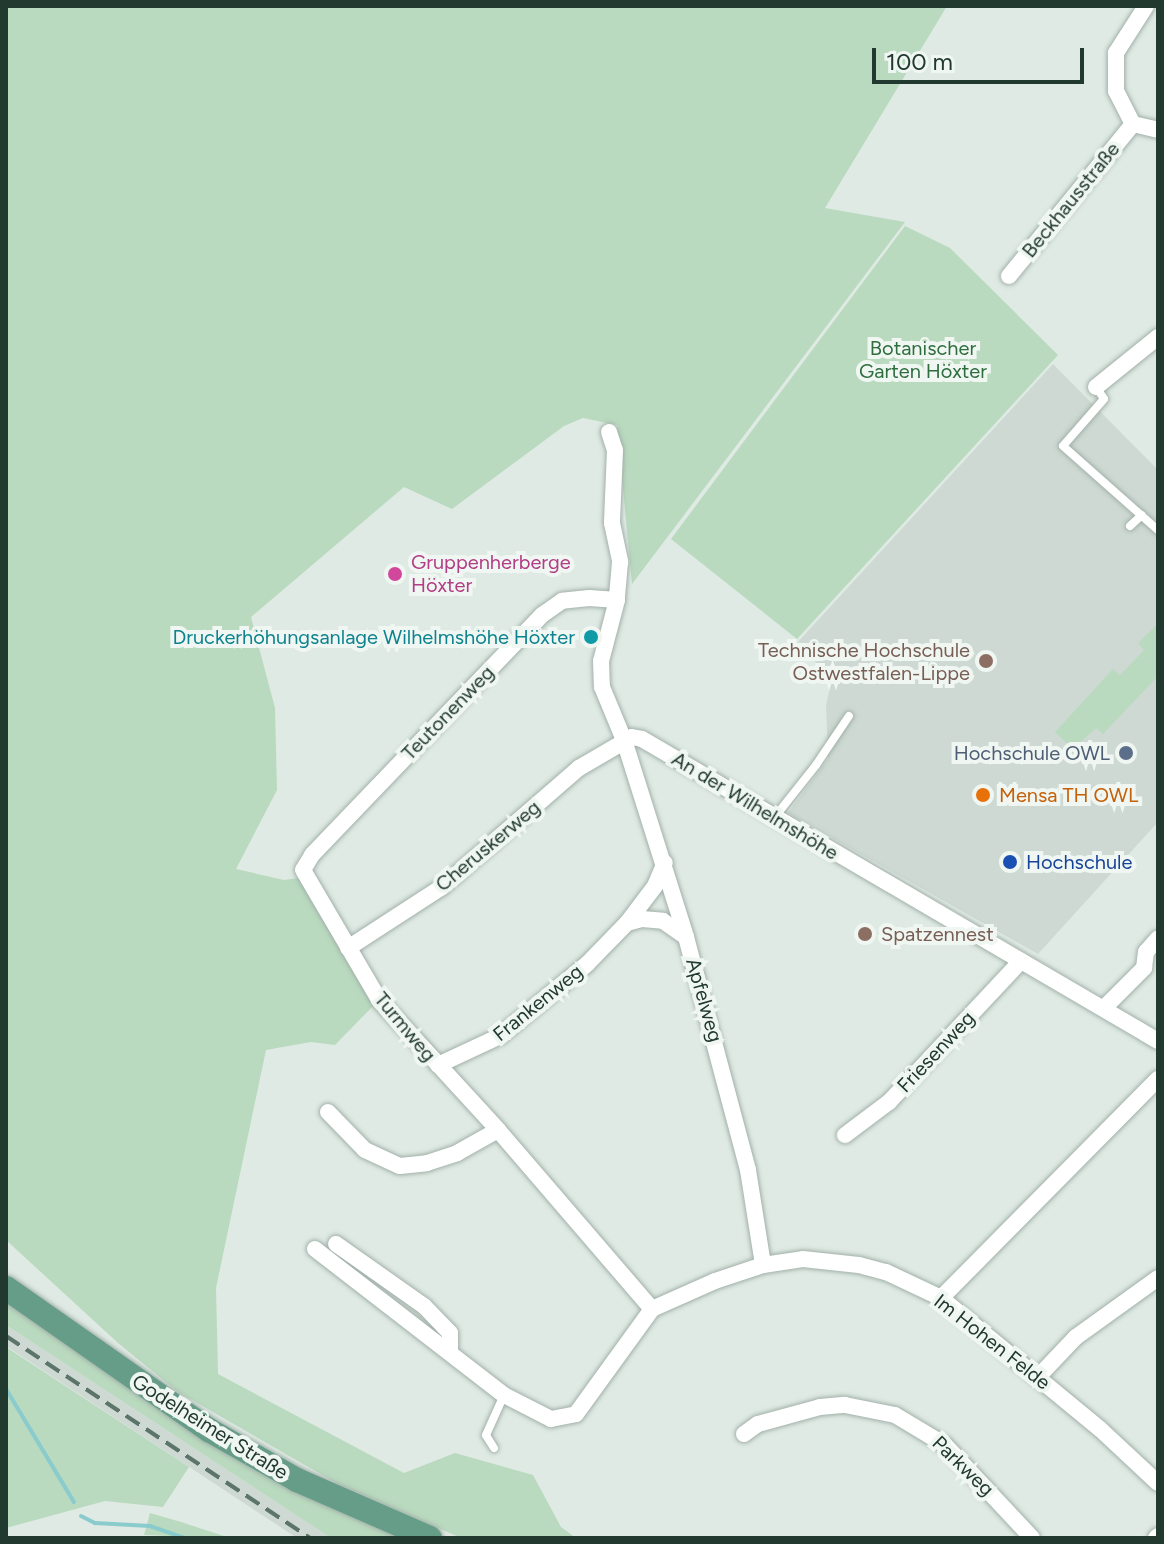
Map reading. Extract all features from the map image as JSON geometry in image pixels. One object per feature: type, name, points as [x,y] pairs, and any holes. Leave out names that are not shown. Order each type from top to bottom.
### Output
[{"type":"main road","name":"Godelheimer Straße","points":[[6,1288],[118,1369],[220,1437],[297,1480],[430,1538]]},
{"type":"street","name":"Beckhausstraße","points":[[1146,6],[1116,53],[1114,73],[1116,91],[1133,124],[1158,130]]},
{"type":"street","name":"Beckhausstraße","points":[[1009,276],[1133,124]]},
{"type":"street","points":[[1096,387],[1158,337]]},
{"type":"street","points":[[609,432],[615,450],[612,523],[620,562],[617,600],[601,661],[602,687],[624,740]]},
{"type":"street","name":"Teutonenweg","points":[[303,870],[312,855],[542,615],[562,601],[617,600]]},
{"type":"street","name":"An der Wilhelmshöhe","points":[[624,740],[642,739],[1158,1041]]},
{"type":"street","name":"Apfelweg","points":[[624,740],[665,863],[748,1170],[763,1265]]},
{"type":"street","name":"Cheruskerweg","points":[[348,948],[442,887],[579,768],[624,740]]},
{"type":"street","name":"Frankenweg","points":[[438,1065],[500,1036],[587,964],[627,923],[655,886],[665,863]]},
{"type":"street","name":"Turmweg","points":[[303,870],[380,1001],[498,1130],[652,1309]]},
{"type":"street","points":[[627,923],[642,919],[663,921],[686,937]]},
{"type":"street","points":[[1104,1008],[1144,968],[1146,952],[1158,938]]},
{"type":"street","name":"Friesenweg","points":[[845,1135],[889,1102],[1021,961]]},
{"type":"street","points":[[941,1298],[1158,1079]]},
{"type":"street","points":[[328,1112],[346,1135],[365,1150],[400,1166],[427,1163],[457,1153],[498,1130]]},
{"type":"street","points":[[336,1244],[424,1306],[450,1333],[450,1351]]},
{"type":"street","points":[[315,1249],[504,1395],[551,1419],[576,1414],[652,1309]]},
{"type":"street","name":"Im Hohen Felde","points":[[652,1309],[715,1281],[763,1265],[803,1259],[859,1265],[886,1272],[941,1298],[1038,1377],[1158,1483]]},
{"type":"street","points":[[1038,1377],[1076,1337],[1158,1278]]},
{"type":"street","name":"Parkweg","points":[[744,1434],[758,1424],[820,1407],[845,1405],[895,1415],[945,1445],[1032,1538]]},
{"type":"lane","points":[[1096,387],[1104,399],[1063,446],[1158,530]]},
{"type":"lane","points":[[1130,526],[1142,515]]},
{"type":"lane","points":[[774,819],[849,716]]},
{"type":"lane","points":[[494,1448],[486,1435],[504,1395]]},
{"type":"shaded area","name":"Technische Hochschule Ostwestfalen-Lippe","points":[[1053,364],[1158,470],[1158,822],[1038,954],[788,813],[828,759],[826,705],[832,679],[797,643]]},
{"type":"shaded area","points":[[6,1325],[331,1538],[297,1538],[6,1346]]},
{"type":"green space","points":[[6,6],[947,6],[825,208],[905,222],[632,584],[617,425],[583,418],[564,426],[452,509],[404,487],[251,617],[275,708],[277,790],[236,869],[284,880],[298,878],[374,1005],[335,1045],[311,1042],[266,1050],[216,1288],[218,1374],[404,1473],[455,1453],[533,1475],[561,1527],[576,1538],[461,1538],[338,1484],[178,1392],[118,1343],[6,1240]]},
{"type":"green space","name":"Botanischer Garten Höxter","points":[[905,226],[950,248],[1058,355],[797,639],[671,539]]},
{"type":"green space","points":[[1158,623],[1158,676],[1103,734],[1096,728],[1073,749],[1055,732],[1113,669],[1120,675],[1144,650],[1138,643]]},
{"type":"green space","points":[[6,1302],[153,1406],[401,1538],[331,1538],[6,1325]]},
{"type":"green space","points":[[6,1347],[189,1467],[163,1507],[105,1501],[6,1528]]},
{"type":"green space","points":[[150,1513],[181,1522],[230,1538],[144,1535]]},
{"type":"waterway","points":[[6,1389],[74,1502]]},
{"type":"waterway","points":[[81,1516],[95,1523],[150,1526],[185,1538]]},
{"type":"railway","points":[[6,1336],[310,1538]]},
{"type":"place","name":"Gruppenherberge Höxter","points":[[395,574]]},
{"type":"place","name":"Druckerhöhungsanlage Wilhelmshöhe Höxter","points":[[591,637]]},
{"type":"place","name":"Technische Hochschule Ostwestfalen-Lippe","points":[[986,661]]},
{"type":"place","name":"Hochschule OWL","points":[[1126,753]]},
{"type":"place","name":"Mensa TH OWL","points":[[983,795]]},
{"type":"place","name":"Hochschule","points":[[1010,862]]},
{"type":"place","name":"Spatzennest","points":[[865,934]]}]
